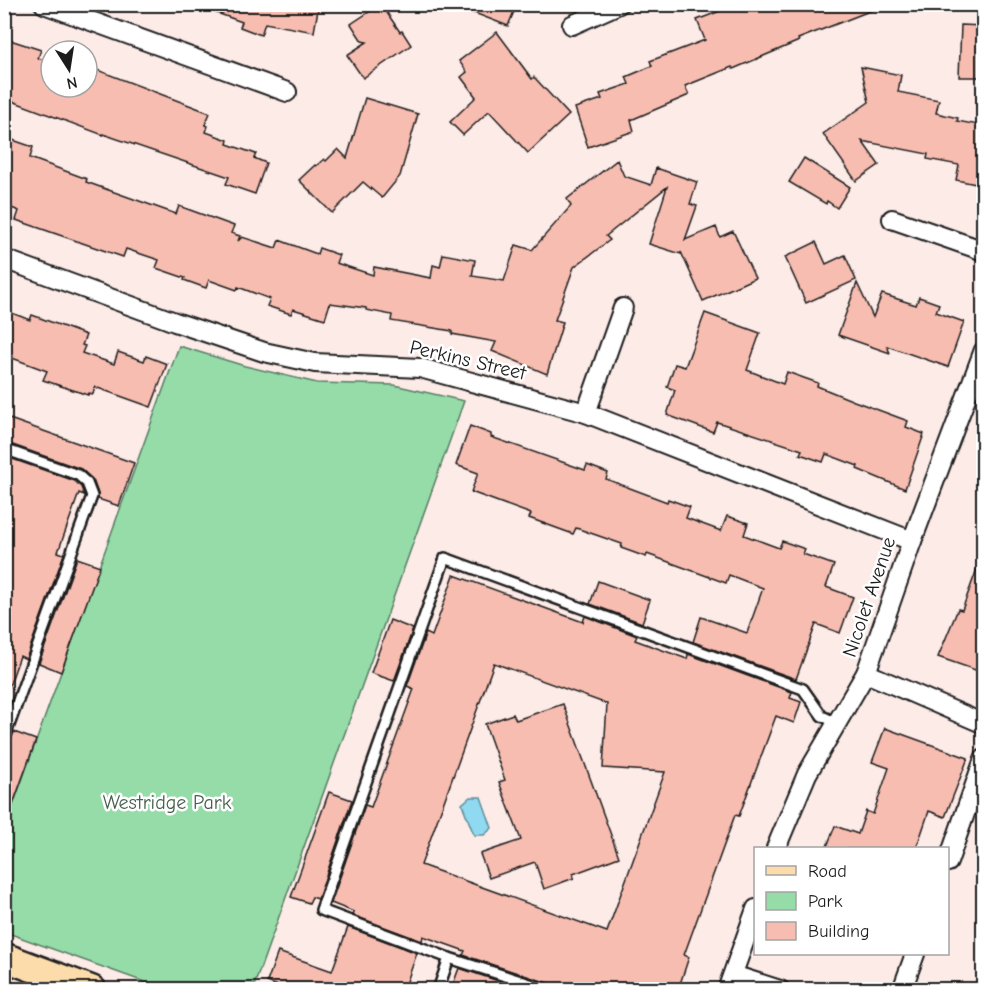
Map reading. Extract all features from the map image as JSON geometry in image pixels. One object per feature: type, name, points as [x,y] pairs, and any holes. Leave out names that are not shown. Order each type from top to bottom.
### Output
[{"type":"main road","points":[[4,957],[92,990]]},
{"type":"street","points":[[44,4],[287,92]]},
{"type":"street","points":[[572,24],[619,4]]},
{"type":"street","points":[[892,219],[984,251]]},
{"type":"street","name":"Perkins Street","points":[[4,259],[264,352],[315,363],[420,368],[585,413],[912,541]]},
{"type":"street","points":[[585,413],[623,308]]},
{"type":"street","name":"Nicolet Avenue","points":[[777,847],[807,774],[866,673],[912,541],[984,350]]},
{"type":"street","points":[[866,673],[984,724]]},
{"type":"street","points":[[949,859],[984,759]]},
{"type":"street","points":[[754,915],[730,982],[780,990]]},
{"type":"street","points":[[904,989],[915,955]]},
{"type":"lane","points":[[4,449],[78,475],[87,483],[92,496],[4,739]]},
{"type":"lane","points":[[549,990],[449,958],[321,910],[445,558],[803,689],[822,716],[837,723]]},
{"type":"lane","points":[[438,990],[449,958]]},
{"type":"green space","name":"Westridge Park","points":[[179,346],[245,366],[317,383],[394,385],[464,401],[253,989],[164,989],[5,932],[4,830]]},
{"type":"water","points":[[470,797],[481,797],[492,828],[484,835],[474,835],[462,804]]},
{"type":"building","points":[[201,4],[319,4],[314,32],[265,23],[261,35],[240,27],[242,22],[200,7]]},
{"type":"building","points":[[381,4],[411,45],[363,78],[347,55],[367,42],[362,41],[351,24]]},
{"type":"building","points":[[456,4],[517,4],[508,26],[456,6]]},
{"type":"building","points":[[738,4],[885,5],[798,39],[799,41],[733,69],[732,67],[685,86],[689,95],[631,120],[634,131],[588,147],[575,108],[602,99],[600,94],[629,84],[626,77],[652,66],[650,61],[705,40],[697,20]]},
{"type":"building","points":[[961,25],[984,26],[984,77],[959,77]]},
{"type":"building","points":[[497,32],[532,79],[534,77],[569,115],[528,153],[489,111],[463,135],[450,122],[476,97],[461,77],[467,72],[459,61]]},
{"type":"building","points":[[4,38],[39,49],[39,99],[99,99],[99,71],[210,113],[205,125],[208,126],[206,132],[228,140],[227,144],[256,154],[254,158],[266,163],[255,194],[226,184],[229,177],[103,135],[4,98]]},
{"type":"building","points":[[861,67],[901,75],[898,92],[939,100],[936,113],[958,118],[957,121],[984,126],[984,172],[981,185],[956,180],[959,165],[927,159],[928,154],[862,141],[879,165],[856,181],[823,134],[869,102]]},
{"type":"building","points":[[365,98],[418,114],[400,176],[382,198],[363,182],[332,213],[299,180],[315,165],[324,159],[326,161],[338,149],[347,158]]},
{"type":"building","points":[[4,137],[33,147],[30,158],[87,179],[86,182],[176,214],[179,206],[234,226],[231,233],[240,236],[238,241],[242,237],[276,248],[279,240],[317,254],[319,248],[339,255],[336,263],[373,275],[374,267],[431,278],[433,265],[440,267],[443,254],[475,260],[472,276],[504,281],[516,245],[532,250],[571,206],[567,199],[617,160],[624,176],[651,185],[656,168],[697,182],[690,204],[697,206],[685,240],[716,227],[720,237],[733,231],[755,278],[703,301],[681,252],[681,254],[649,244],[667,187],[606,236],[610,240],[574,267],[555,320],[563,322],[547,374],[492,351],[496,342],[452,334],[452,331],[391,321],[392,315],[366,310],[366,308],[330,303],[325,319],[293,309],[291,314],[267,306],[270,299],[238,287],[237,290],[209,280],[206,288],[156,268],[159,260],[126,249],[123,257],[16,220],[19,211],[4,205]]},
{"type":"building","points":[[804,158],[850,187],[837,208],[789,182]]},
{"type":"building","points":[[816,242],[826,264],[845,255],[856,280],[806,303],[785,257]]},
{"type":"building","points":[[857,283],[873,317],[882,294],[916,305],[919,297],[939,304],[936,312],[964,322],[948,367],[887,346],[890,353],[838,335]]},
{"type":"building","points":[[4,310],[30,320],[32,315],[86,335],[82,353],[114,364],[118,352],[144,361],[146,356],[167,364],[151,407],[95,387],[93,394],[88,395],[43,380],[47,371],[4,355]]},
{"type":"building","points":[[705,313],[760,333],[747,370],[783,384],[787,372],[818,383],[817,386],[908,421],[906,427],[924,434],[905,489],[857,469],[858,466],[826,454],[823,462],[800,454],[802,450],[717,422],[713,432],[667,415],[675,390],[667,387],[675,364],[685,367]]},
{"type":"building","points":[[4,417],[134,463],[119,506],[98,499],[93,480],[81,469],[4,442]]},
{"type":"building","points":[[470,426],[491,434],[491,437],[585,470],[587,465],[608,473],[606,479],[667,502],[668,499],[690,507],[686,518],[721,531],[727,516],[748,523],[744,535],[779,548],[782,541],[805,549],[803,554],[834,565],[826,587],[853,597],[840,633],[816,624],[796,679],[693,642],[701,617],[747,633],[763,588],[729,575],[726,583],[647,554],[646,557],[621,548],[622,544],[576,528],[573,534],[529,518],[531,514],[471,492],[478,473],[456,465]]},
{"type":"building","points":[[4,456],[75,481],[81,487],[84,495],[79,493],[58,552],[64,554],[26,659],[20,656],[7,692],[4,691]]},
{"type":"building","points":[[77,558],[100,566],[61,672],[39,663]]},
{"type":"building","points":[[981,558],[984,558],[984,673],[938,657],[958,609],[962,610]]},
{"type":"building","points":[[454,575],[583,622],[585,616],[637,636],[635,640],[687,659],[688,654],[792,692],[790,698],[801,702],[794,723],[776,716],[739,816],[735,815],[684,955],[689,957],[678,990],[593,990],[575,983],[573,990],[556,990],[551,984],[463,955],[465,951],[423,936],[422,941],[352,915],[354,912],[331,903],[365,805],[371,807],[414,689],[407,686],[426,633],[432,636]],"holes":[[[494,663],[607,704],[603,768],[665,772],[607,932],[421,865]]]},
{"type":"building","points":[[598,581],[650,600],[642,623],[590,604]]},
{"type":"building","points":[[390,620],[413,629],[394,681],[371,673]]},
{"type":"building","points":[[563,704],[619,857],[573,874],[574,878],[544,889],[535,862],[489,878],[480,854],[521,840],[499,782],[505,780],[485,724],[513,714],[516,720]]},
{"type":"building","points":[[885,728],[968,758],[945,817],[929,811],[917,847],[827,847],[835,826],[858,834],[866,811],[873,814],[889,768],[872,762]]},
{"type":"building","points":[[14,732],[36,740],[7,821],[4,820],[4,746],[10,742]]},
{"type":"building","points":[[329,792],[352,800],[318,899],[312,897],[309,903],[291,897]]},
{"type":"building","points":[[348,927],[417,953],[404,990],[289,990],[267,982],[278,952],[332,971]]},
{"type":"building","points":[[459,968],[525,990],[451,990]]}]
